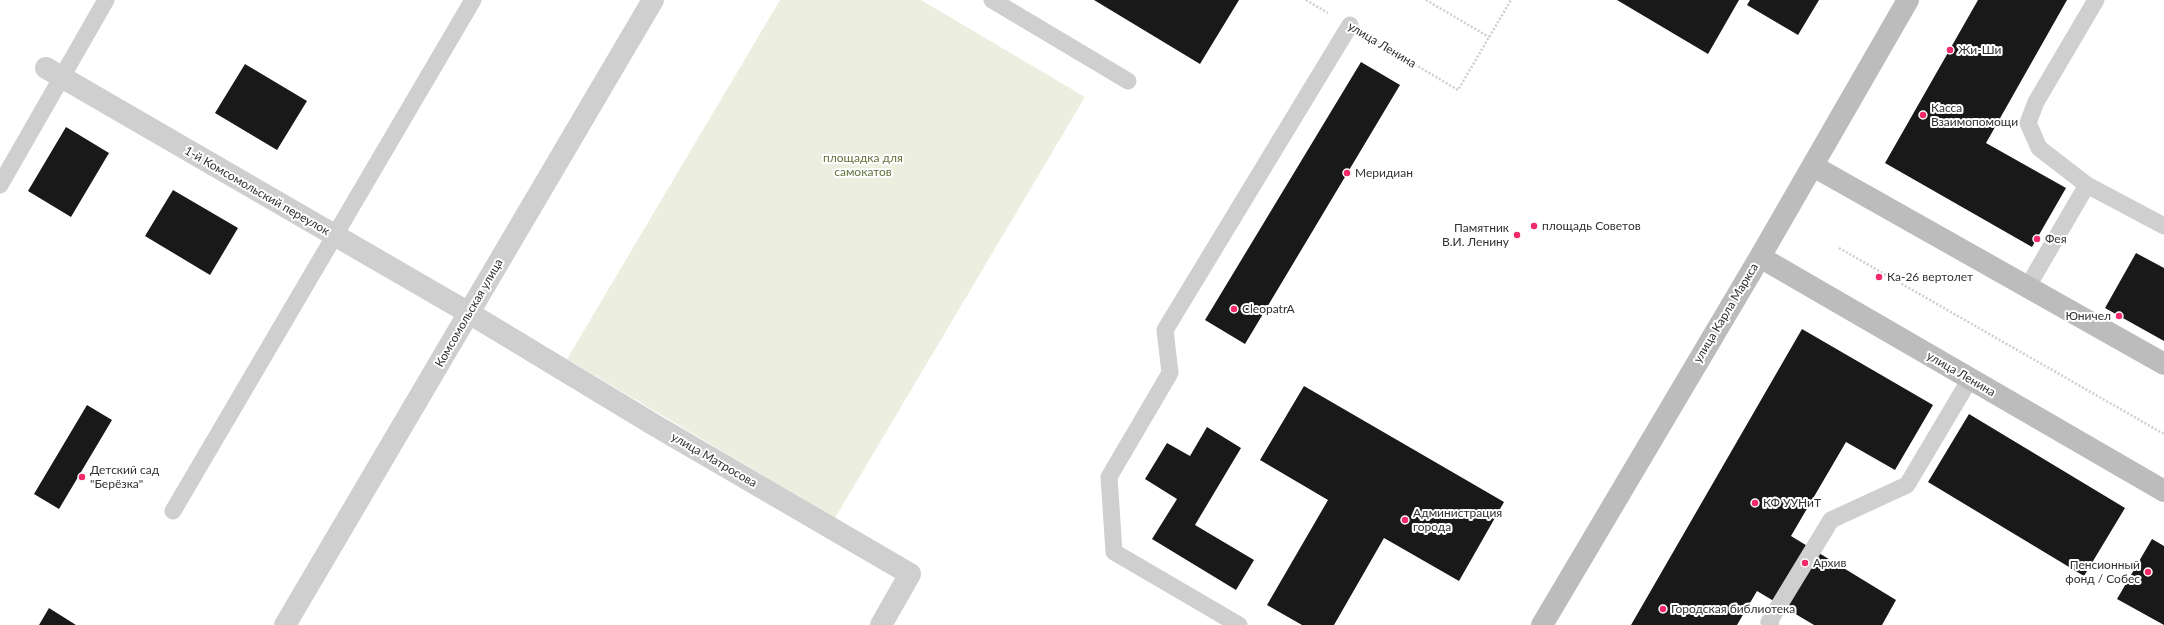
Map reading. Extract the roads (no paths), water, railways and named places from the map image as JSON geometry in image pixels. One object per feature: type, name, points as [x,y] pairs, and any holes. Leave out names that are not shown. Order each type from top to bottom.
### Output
[{"type":"main road","name":"улица Карла Маркса","points":[[1542,625],[1760,257],[1908,0]]},
{"type":"main road","points":[[1812,166],[2028,286],[2164,364]]},
{"type":"main road","name":"улица Ленина","points":[[1760,257],[2164,491]]},
{"type":"street","name":"Комсомольская улица","points":[[285,625],[653,0]]},
{"type":"street","name":"1-й Комсомольский переулок","points":[[54,73],[469,313]]},
{"type":"street","name":"улица Матросова","points":[[469,313],[656,426],[910,574],[881,625]]},
{"type":"lane","points":[[0,185],[54,73],[106,0]]},
{"type":"lane","points":[[173,511],[473,0]]},
{"type":"lane","points":[[2096,0],[2036,102],[2028,122],[2040,148],[2087,185],[2164,226]]},
{"type":"lane","points":[[997,1],[1128,81]]},
{"type":"lane","points":[[1239,625],[1114,552],[1109,477],[1170,373],[1165,330],[1350,25]]},
{"type":"lane","points":[[2028,286],[2087,185]]},
{"type":"lane","points":[[1771,625],[1769,622],[1830,520],[1907,485],[1970,379]]},
{"type":"place","name":"Жи-Ши","points":[[1950,50]]},
{"type":"place","name":"Касса Взаимопомощи","points":[[1923,115]]},
{"type":"place","name":"Меридиан","points":[[1347,173]]},
{"type":"place","name":"площадь Советов","points":[[1534,226]]},
{"type":"place","name":"Памятник В.И. Ленину","points":[[1517,235]]},
{"type":"place","name":"Фея","points":[[2037,239]]},
{"type":"place","name":"Ка-26 вертолет","points":[[1879,277]]},
{"type":"place","name":"CleopatrA","points":[[1234,309]]},
{"type":"place","name":"Юничел","points":[[2119,316]]},
{"type":"place","name":"Детский сад \"Берёзка\"","points":[[82,477]]},
{"type":"place","name":"КФ УУНиТ","points":[[1755,503]]},
{"type":"place","name":"Администрация города","points":[[1405,520]]},
{"type":"place","name":"Архив","points":[[1805,563]]},
{"type":"place","name":"Пенсионный фонд / Собес","points":[[2148,572]]},
{"type":"place","name":"Городская библиотека","points":[[1663,609]]},
{"type":"park label","name":"площадка для самокатов","points":[[863,165]]}]
